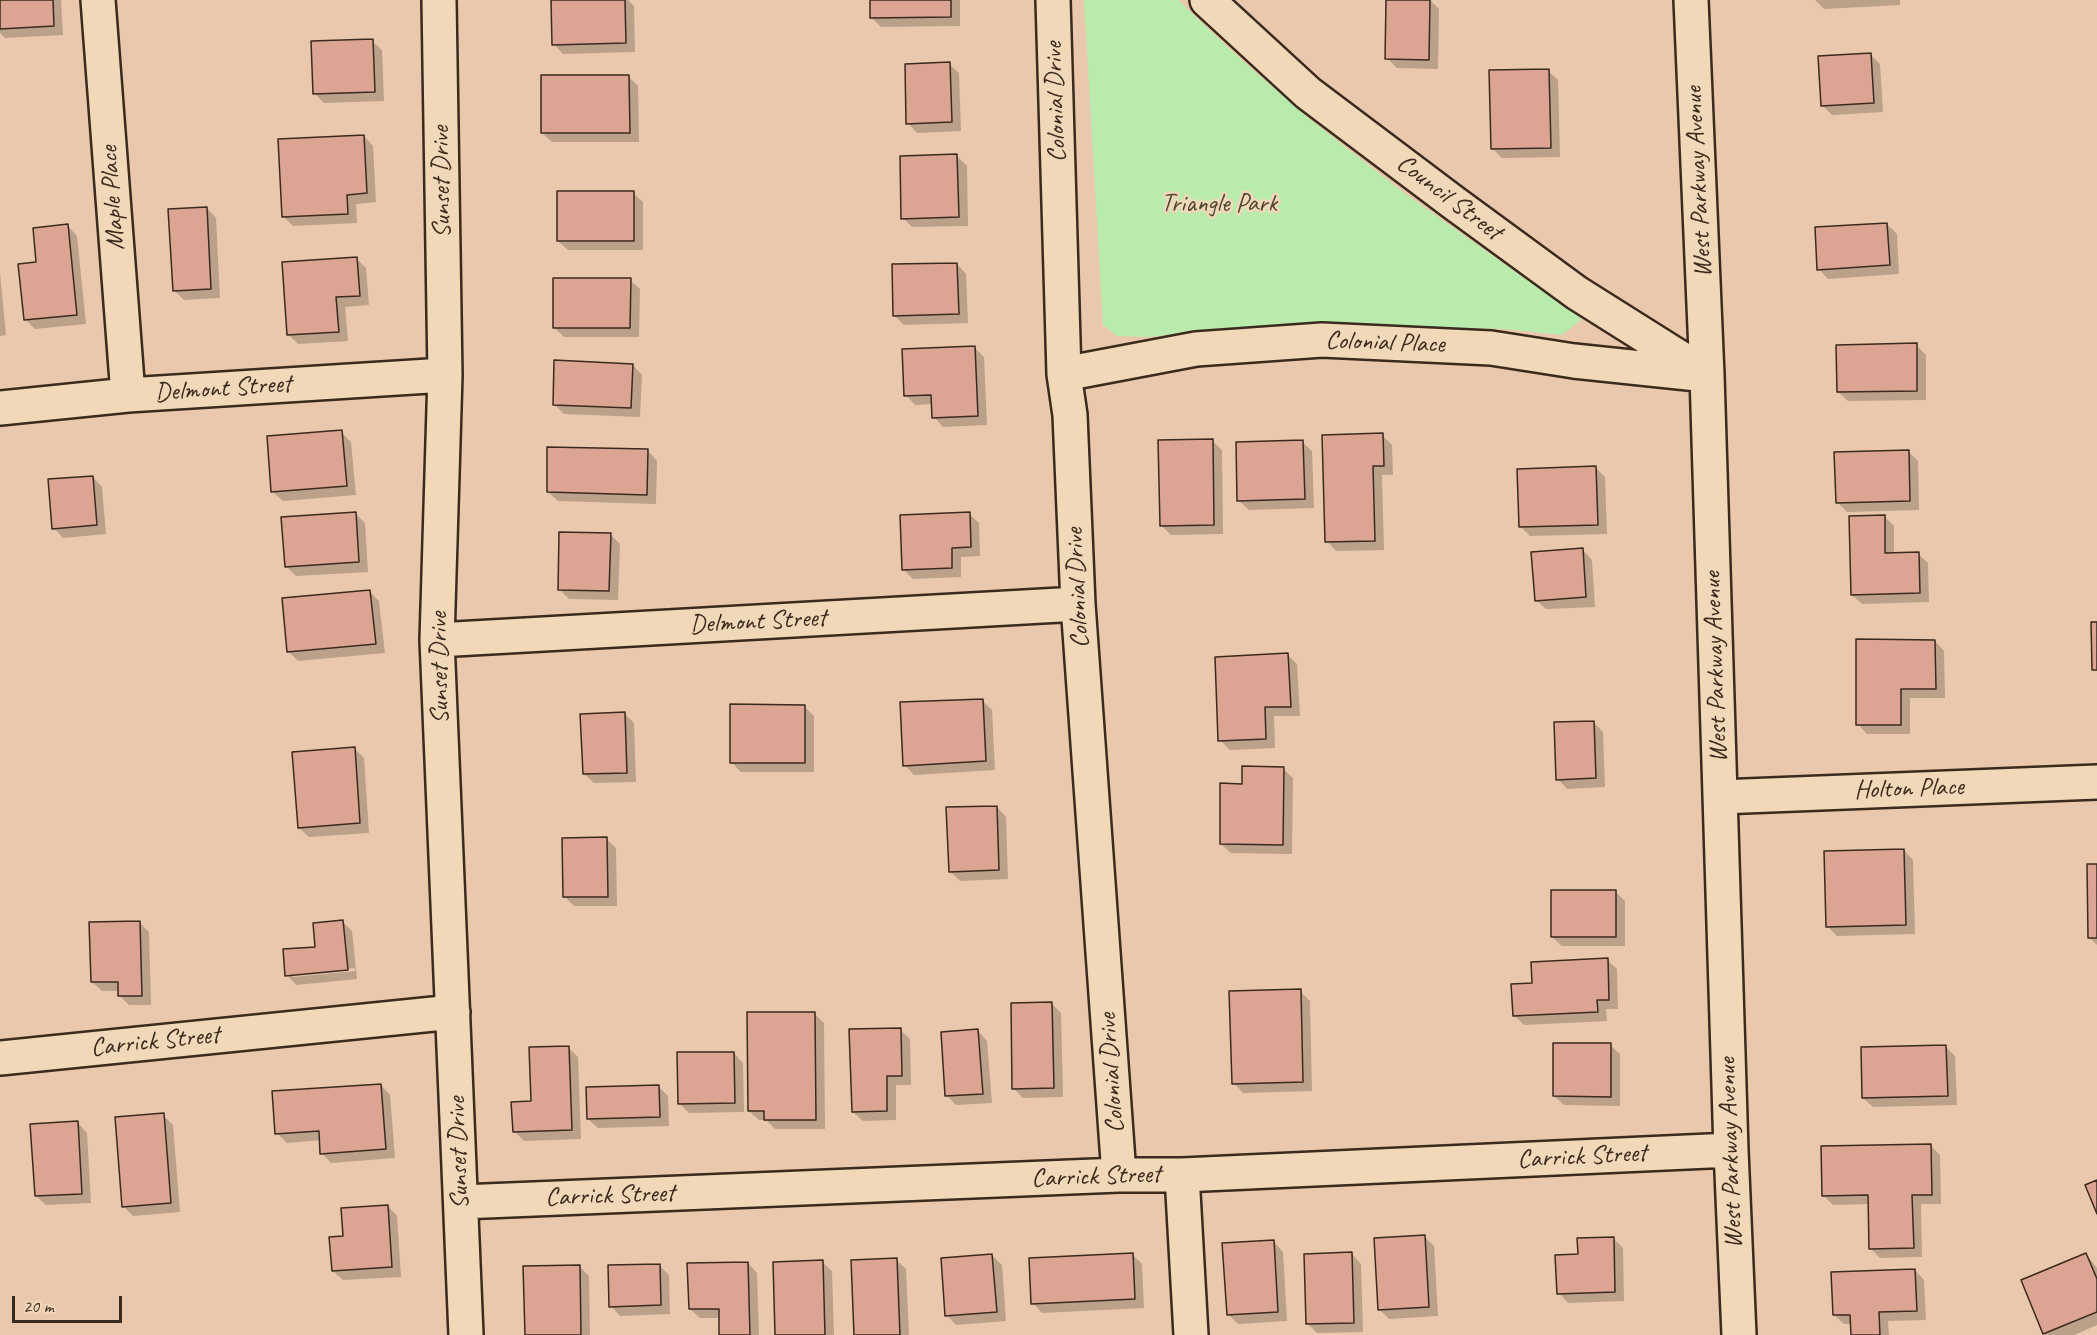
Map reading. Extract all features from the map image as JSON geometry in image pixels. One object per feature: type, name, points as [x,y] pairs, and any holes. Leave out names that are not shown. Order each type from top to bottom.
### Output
[{"type":"street","name":"Maple Place","points":[[98,0],[129,395]]},
{"type":"street","name":"Sunset Drive","points":[[439,0],[445,375],[437,640],[466,1335]]},
{"type":"street","name":"Colonial Drive","points":[[1053,0],[1064,374],[1070,415],[1078,603],[1119,1175]]},
{"type":"street","name":"Council Street","points":[[1207,0],[1308,93],[1454,203],[1577,293],[1707,375]]},
{"type":"street","name":"West Parkway Avenue","points":[[1691,0],[1707,375],[1738,1335]]},
{"type":"street","name":"Colonial Place","points":[[1064,374],[1196,349],[1322,340],[1491,348],[1574,361],[1707,375]]},
{"type":"street","name":"Delmont Street","points":[[0,408],[129,395],[445,375]]},
{"type":"street","name":"Delmont Street","points":[[437,640],[1078,603]]},
{"type":"street","name":"Holton Place","points":[[1720,796],[2097,782]]},
{"type":"street","name":"Carrick Street","points":[[0,1058],[453,1012]]},
{"type":"street","name":"Carrick Street","points":[[461,1202],[1119,1175],[1182,1175],[1731,1150]]},
{"type":"street","points":[[1182,1175],[1191,1335]]},
{"type":"green space","name":"Triangle Park","points":[[1084,0],[1178,0],[1307,117],[1407,195],[1582,319],[1562,335],[1504,329],[1370,326],[1225,329],[1150,337],[1117,336],[1103,325]]},
{"type":"building","points":[[0,0],[53,0],[54,26],[0,29]]},
{"type":"building","points":[[551,0],[625,0],[626,43],[552,45]]},
{"type":"building","points":[[870,0],[951,0],[951,17],[870,18]]},
{"type":"building","points":[[1386,0],[1430,0],[1429,60],[1385,59]]},
{"type":"building","points":[[373,39],[375,92],[313,94],[311,41]]},
{"type":"building","points":[[1871,53],[1874,103],[1821,106],[1818,56]]},
{"type":"building","points":[[950,62],[952,122],[906,124],[905,64]]},
{"type":"building","points":[[1549,69],[1551,148],[1491,149],[1489,70]]},
{"type":"building","points":[[541,75],[629,75],[630,133],[541,133]]},
{"type":"building","points":[[364,135],[367,193],[347,195],[348,214],[282,217],[278,139]]},
{"type":"building","points":[[957,154],[959,217],[901,219],[900,156]]},
{"type":"building","points":[[557,191],[634,191],[634,241],[557,241]]},
{"type":"building","points":[[207,207],[211,289],[173,291],[168,209]]},
{"type":"building","points":[[1887,223],[1890,265],[1817,270],[1815,227]]},
{"type":"building","points":[[68,224],[77,315],[24,320],[18,264],[36,262],[33,228]]},
{"type":"building","points":[[357,257],[360,296],[336,297],[339,332],[287,335],[282,262]]},
{"type":"building","points":[[957,263],[959,314],[893,316],[892,264]]},
{"type":"building","points":[[553,278],[631,278],[630,328],[553,328]]},
{"type":"building","points":[[1917,343],[1917,391],[1837,392],[1836,345]]},
{"type":"building","points":[[975,346],[978,416],[932,418],[931,395],[904,396],[902,349]]},
{"type":"building","points":[[554,360],[633,364],[631,408],[553,405]]},
{"type":"building","points":[[342,430],[347,486],[271,492],[267,436]]},
{"type":"building","points":[[1383,433],[1384,466],[1373,466],[1375,541],[1325,542],[1322,435]]},
{"type":"building","points":[[1213,439],[1214,525],[1160,526],[1158,440]]},
{"type":"building","points":[[1303,440],[1305,499],[1237,501],[1236,442]]},
{"type":"building","points":[[547,447],[648,449],[647,495],[547,492]]},
{"type":"building","points":[[1909,450],[1910,501],[1836,503],[1834,452]]},
{"type":"building","points":[[1596,466],[1598,525],[1519,527],[1517,469]]},
{"type":"building","points":[[93,476],[97,525],[52,529],[48,479]]},
{"type":"building","points":[[356,512],[359,562],[285,567],[281,517]]},
{"type":"building","points":[[970,512],[971,547],[952,548],[952,568],[902,570],[900,515]]},
{"type":"building","points":[[1885,515],[1885,553],[1919,552],[1920,593],[1851,595],[1849,516]]},
{"type":"building","points":[[559,532],[611,533],[609,591],[558,590]]},
{"type":"building","points":[[1583,548],[1586,597],[1535,601],[1531,552]]},
{"type":"building","points":[[370,590],[376,644],[287,652],[282,598]]},
{"type":"building","points":[[2091,622],[2097,622],[2097,670],[2092,670]]},
{"type":"building","points":[[1856,639],[1935,640],[1936,689],[1901,689],[1901,725],[1856,725]]},
{"type":"building","points":[[1288,653],[1291,707],[1265,707],[1266,739],[1218,741],[1215,657]]},
{"type":"building","points":[[983,699],[986,761],[903,766],[900,702]]},
{"type":"building","points":[[730,704],[805,705],[805,763],[730,763]]},
{"type":"building","points":[[625,712],[627,773],[583,774],[580,714]]},
{"type":"building","points":[[1594,721],[1596,778],[1556,780],[1554,722]]},
{"type":"building","points":[[355,747],[360,823],[298,828],[292,752]]},
{"type":"building","points":[[1242,766],[1284,767],[1283,845],[1220,844],[1220,783],[1242,784]]},
{"type":"building","points":[[997,806],[999,870],[949,872],[946,807]]},
{"type":"building","points":[[607,837],[608,897],[563,897],[562,838]]},
{"type":"building","points":[[1904,849],[1906,925],[1826,927],[1824,851]]},
{"type":"building","points":[[2087,864],[2097,864],[2097,938],[2088,938]]},
{"type":"building","points":[[1551,890],[1616,890],[1616,937],[1551,937]]},
{"type":"building","points":[[343,920],[348,970],[285,976],[283,949],[315,947],[313,923]]},
{"type":"building","points":[[140,921],[142,996],[118,996],[118,982],[91,982],[89,922]]},
{"type":"building","points":[[1608,958],[1609,1000],[1597,1000],[1598,1012],[1513,1016],[1511,984],[1532,983],[1531,962]]},
{"type":"building","points":[[1301,989],[1303,1082],[1232,1084],[1229,991]]},
{"type":"building","points":[[1052,1002],[1054,1088],[1012,1089],[1011,1003]]},
{"type":"building","points":[[747,1012],[815,1012],[816,1120],[764,1120],[764,1111],[748,1111]]},
{"type":"building","points":[[901,1028],[902,1076],[887,1076],[887,1111],[852,1112],[849,1029]]},
{"type":"building","points":[[978,1029],[983,1094],[945,1096],[941,1032]]},
{"type":"building","points":[[1553,1043],[1611,1043],[1611,1097],[1553,1096]]},
{"type":"building","points":[[1946,1045],[1948,1096],[1862,1098],[1861,1047]]},
{"type":"building","points":[[569,1046],[572,1130],[513,1132],[511,1102],[531,1101],[529,1047]]},
{"type":"building","points":[[677,1052],[734,1052],[735,1103],[678,1104]]},
{"type":"building","points":[[381,1084],[386,1149],[320,1154],[319,1131],[275,1134],[272,1091]]},
{"type":"building","points":[[659,1085],[660,1117],[587,1119],[586,1087]]},
{"type":"building","points":[[164,1113],[171,1203],[122,1207],[115,1117]]},
{"type":"building","points":[[78,1121],[82,1194],[35,1196],[30,1124]]},
{"type":"building","points":[[1931,1144],[1932,1195],[1912,1195],[1914,1248],[1869,1249],[1868,1195],[1822,1196],[1821,1146]]},
{"type":"building","points":[[2097,1180],[2097,1214],[2085,1185]]},
{"type":"building","points":[[388,1205],[392,1267],[332,1271],[329,1237],[343,1236],[341,1208]]},
{"type":"building","points":[[1425,1235],[1429,1307],[1378,1310],[1374,1238]]},
{"type":"building","points":[[1614,1237],[1615,1292],[1557,1294],[1555,1255],[1578,1254],[1577,1238]]},
{"type":"building","points":[[1274,1240],[1278,1312],[1227,1315],[1222,1243]]},
{"type":"building","points":[[1352,1252],[1354,1323],[1306,1324],[1304,1254]]},
{"type":"building","points":[[1133,1253],[1135,1299],[1031,1304],[1029,1258]]},
{"type":"building","points":[[2086,1253],[2097,1279],[2097,1312],[2043,1334],[2021,1280]]},
{"type":"building","points":[[992,1254],[997,1312],[945,1316],[941,1258]]},
{"type":"building","points":[[897,1258],[900,1335],[854,1335],[851,1260]]},
{"type":"building","points":[[823,1260],[825,1335],[775,1335],[773,1262]]},
{"type":"building","points":[[748,1262],[750,1335],[719,1335],[719,1309],[689,1309],[687,1263]]},
{"type":"building","points":[[660,1264],[661,1305],[609,1307],[608,1265]]},
{"type":"building","points":[[580,1265],[581,1335],[525,1335],[523,1266]]},
{"type":"building","points":[[1915,1269],[1917,1311],[1879,1312],[1880,1335],[1851,1335],[1850,1315],[1833,1315],[1831,1272]]}]
